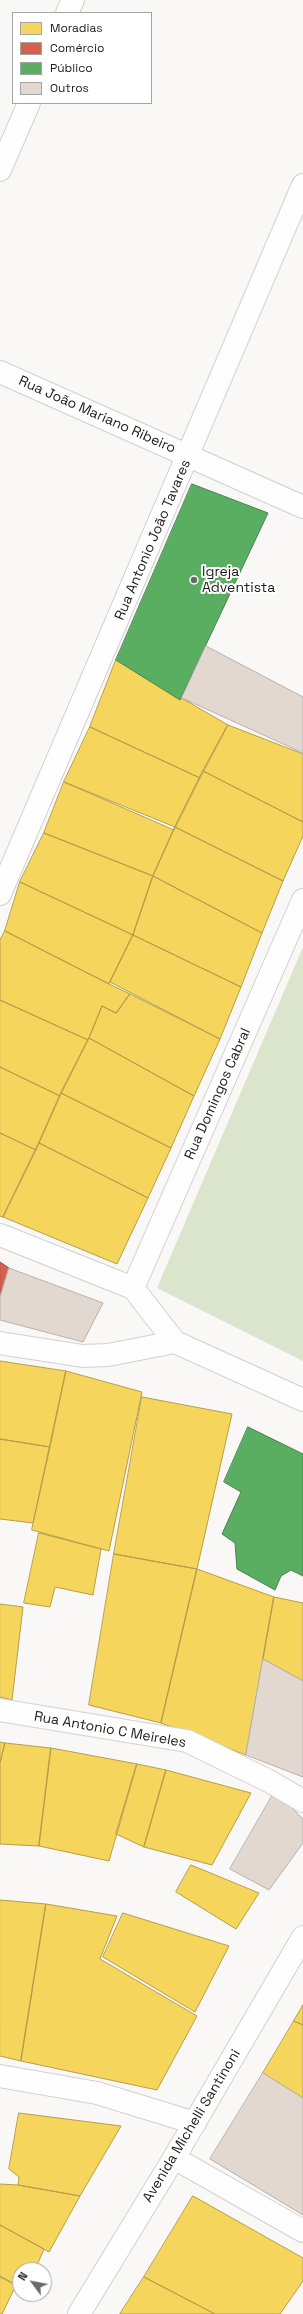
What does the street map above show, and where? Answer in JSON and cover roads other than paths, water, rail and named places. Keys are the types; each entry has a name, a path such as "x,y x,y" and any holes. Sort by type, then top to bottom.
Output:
{"street":[{"path":"67,12 73,0"},
{"path":"0,170 29,104"},
{"name":"Rua Antonio João Tavares","path":"0,894 189,457 303,185"},
{"name":"Rua João Mariano Ribeiro","path":"0,372 303,507"},
{"name":"Rua Domingos Cabral","path":"133,1288 303,900"},
{"path":"0,1235 133,1288 175,1342 303,1400"},
{"path":"0,1343 83,1356 108,1355 175,1342"},
{"name":"Rua Antonio C Meireles","path":"0,1710 187,1741 269,1781 303,1801"},
{"name":"Avenida Michelli Santinoni","path":"79,2314 195,2123 303,1937"},
{"path":"0,2076 97,2093 195,2123"},
{"path":"174,2158 303,2231"}],"place":[{"name":"Igreja Adventista","path":"194,580"}]}
